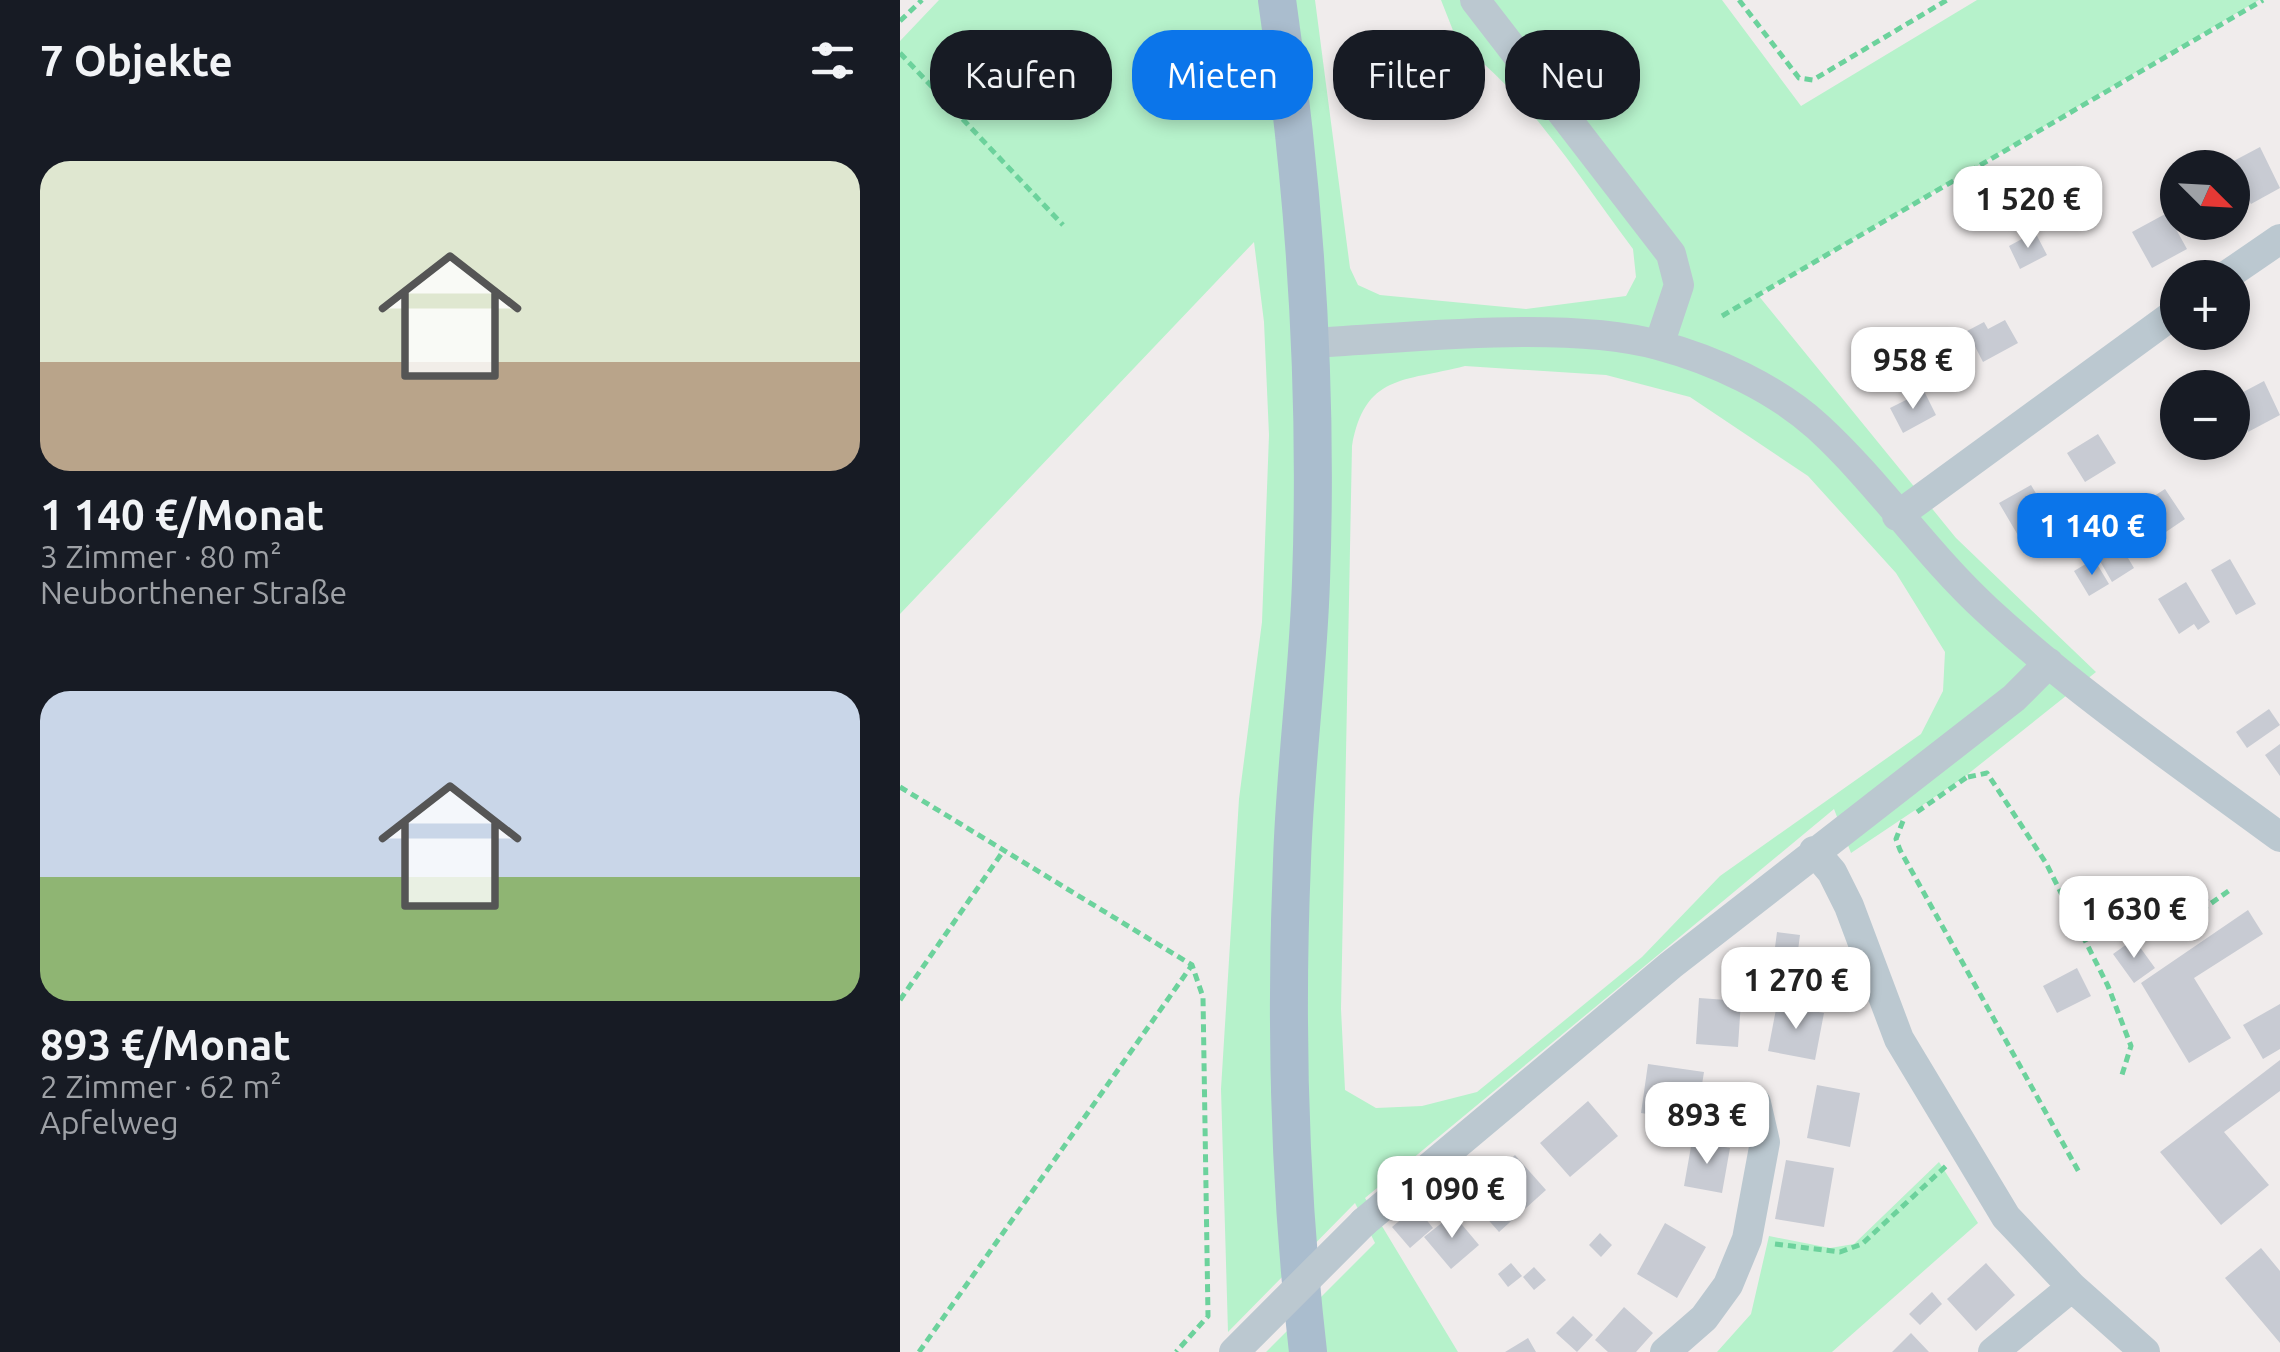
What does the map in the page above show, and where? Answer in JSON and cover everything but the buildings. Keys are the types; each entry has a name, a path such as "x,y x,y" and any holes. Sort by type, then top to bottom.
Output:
{"main road":[{"path":"1277,0 1296,133 1311,342 1312,581 1292,857 1287,1016 1291,1204 1308,1352"}],"street":[{"path":"1475,0 1671,254 1680,285 1658,345"},
{"path":"2250,260 2280,240"},
{"path":"1897,516 2160,324"},
{"path":"1311,342 1578,336 1658,345 1742,376 1784,400 1818,428 1985,609 2049,663 2280,837"},
{"path":"1234,1352 1364,1222 1814,851 2014,698 2049,663"},
{"path":"1814,851 1832,872 1848,906 1899,1039 2006,1216 2072,1288 2146,1352"},
{"path":"1664,1352 1704,1318 1728,1285 1747,1239 1765,1142 1756,1103"},
{"path":"1993,1352 2072,1288"}],"path":[{"path":"900,21 922,0"},
{"path":"1739,0 1798,78 1813,80 1948,0"},
{"path":"1722,316 2263,0"},
{"path":"900,53 1063,224"},
{"path":"1946,750 1963,778 1987,773 2046,863 2108,986 2130,1046 2121,1078"},
{"path":"1968,777 1902,822 1896,840 2080,1174"},
{"path":"900,787 1192,964 1203,997 1208,1316 1176,1352"},
{"path":"900,1000 1004,850"},
{"path":"2190,918 2230,890"},
{"path":"920,1352 1192,964"},
{"path":"1747,1239 1818,1252 1840,1252 1862,1244 1962,1149"}],"green space":[{"path":"939,0 1315,0 1350,268 1358,285 1380,295 1526,309 1626,296 1636,277 1633,249 1537,120 1640,120 1640,30 1505,30 1505,84 1485,66 1485,30 1453,30 1441,0 1722,0 1801,106 1977,0 2259,0 1758,295 1956,538 2096,672 1963,778 1851,853 1834,809 1365,1198 1458,1352 1266,1352 1375,1243 1355,1203 1228,1332 1221,1089 1239,799 1262,622 1269,435 1264,322 1254,242 900,614 900,41","holes":["1465,366 1606,375 1690,397 1808,476 1896,573 1945,652 1943,691 1921,734 1720,876 1642,957 1477,1092 1422,1106 1376,1108 1345,1090 1341,1009 1352,446 1358,423 1366,405 1390,385"]},
{"path":"1939,1162 1978,1223 1832,1352 1717,1352 1751,1314 1769,1236 1830,1248 1854,1244"}]}
